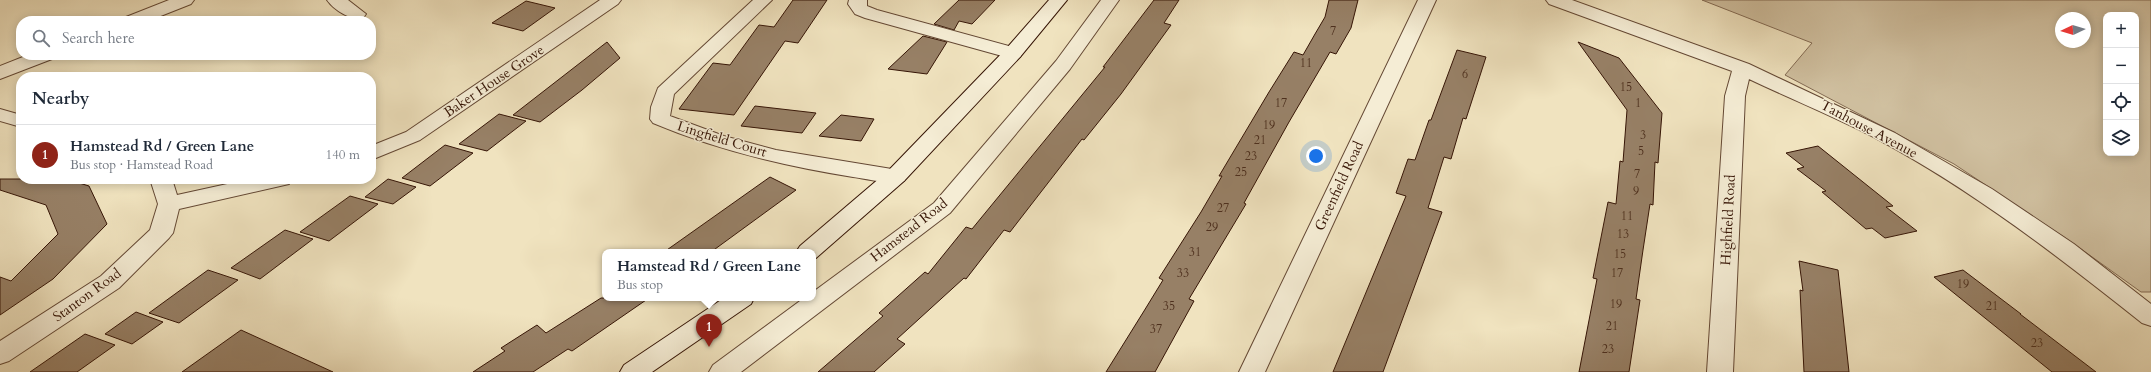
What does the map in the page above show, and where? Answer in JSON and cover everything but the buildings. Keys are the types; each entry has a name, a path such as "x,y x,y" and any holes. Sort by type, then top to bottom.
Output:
{"street":[{"path":"145,16 185,0"},
{"path":"336,0 357,14"},
{"name":"Baker House Grove","path":"376,152 413,136 612,0"},
{"name":"Lingfield Court","path":"763,0 665,92 661,107 660,119 684,130 775,156 896,176"},
{"path":"858,0 857,4 861,10 871,14 1013,53"},
{"path":"811,249 896,176 1013,53 1058,0"},
{"name":"Hamstead Road","path":"722,372 942,208 1063,65 1110,0"},
{"name":"Greenfield Road","path":"1252,372 1427,0"},
{"name":"Tanhouse Avenue","path":"1555,0 1742,68 1888,137 1984,194 2066,250 2151,317"},
{"path":"0,73 32,60"},
{"name":"Highfield Road","path":"1720,372 1735,96 1742,68"},
{"path":"0,115 16,120"},
{"path":"162,184 169,204 259,184"},
{"name":"Stanton Road","path":"0,354 110,282 162,233 169,204"},
{"path":"633,372 738,301"}],"shaded area":[{"path":"1702,0 2151,0 2151,292 2141,292 2067,239 1954,164 1785,75 1812,43"}],"place":[{"name":"Hamstead Rd / Green Lane","path":"709,347"}]}
